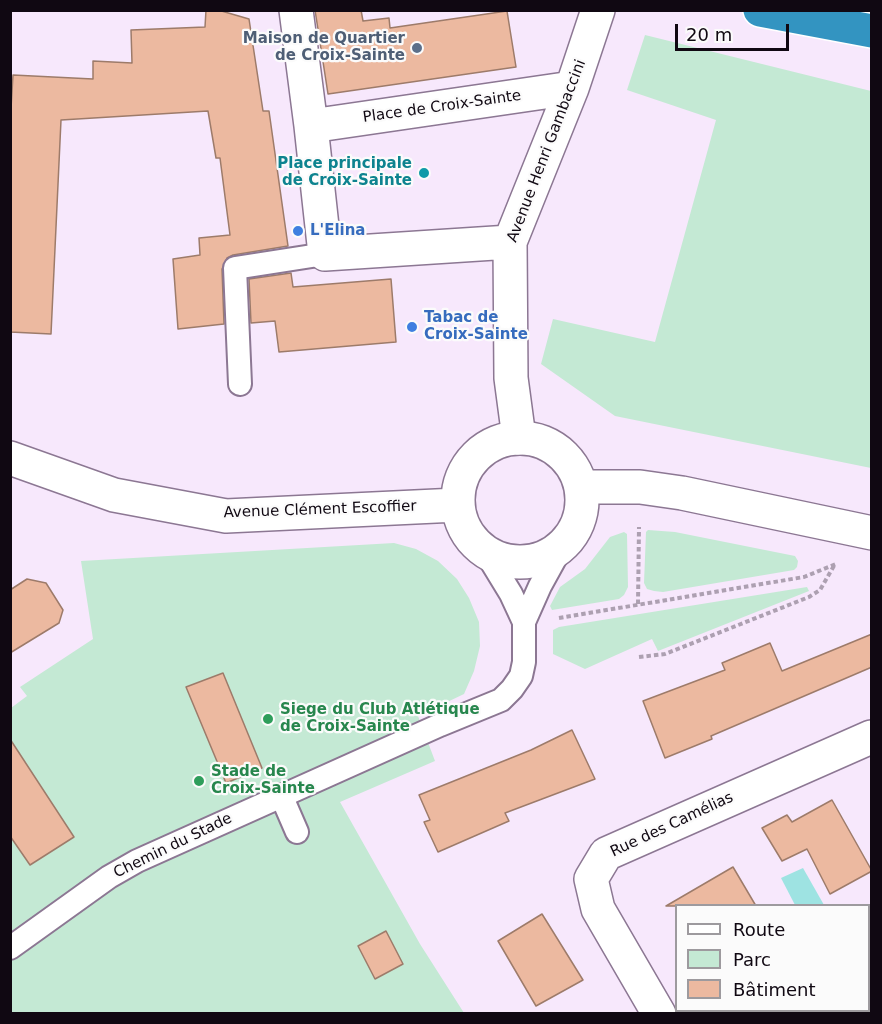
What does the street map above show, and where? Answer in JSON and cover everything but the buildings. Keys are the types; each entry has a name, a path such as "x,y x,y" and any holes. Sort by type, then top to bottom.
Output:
{"highway":[{"path":"760,10 872,31"}],"street":[{"path":"296,10 325,254 510,242"},
{"name":"Avenue Henri Gambaccini","path":"519,438 511,378 510,242 572,88 598,10"},
{"name":"Place de Croix-Sainte","path":"311,126 572,88"},
{"path":"519,438 540,441 558,452 573,467 581,487 582,508 575,529 562,546 543,558 514,563 486,553 471,540 462,524 457,505 459,485 467,466 481,451 499,441 519,438"},
{"name":"Avenue Clément Escoffier","path":"10,458 114,495 226,516 457,505"},
{"path":"581,487 640,488 682,493 872,534"},
{"name":"Rue des Camélias","path":"659,1014 598,909 591,879 606,854 871,737"}],"lane":[{"path":"240,384 235,268 325,254"},
{"name":"Chemin du Stade","path":"524,622 540,585 562,546"},
{"name":"Chemin du Stade","path":"10,948 109,877 137,861 281,795 501,700 521,676 524,662 524,622 512,594 486,553"},
{"path":"281,795 297,831"}],"path":[{"path":"638,604 639,527"},
{"path":"639,657 665,654 809,597 820,590 835,563"},
{"path":"558,618 804,577 835,563 844,565"}],"green space":[{"path":"645,35 871,91 871,468 615,416 541,364 553,319 655,342 716,120 627,90"},
{"path":"648,530 675,532 795,556 798,561 797,567 794,570 663,592 654,591 647,589 644,583 646,532"},
{"path":"624,532 627,534 628,587 624,595 619,599 552,610 550,606 560,587 585,569 610,537"},
{"name":"Stade de Croix-Sainte","path":"394,543 416,549 438,561 457,579 469,598 479,622 480,646 474,671 464,694 418,716 435,761 340,802 420,944 464,1013 11,1014 11,708 27,696 20,687 93,639 81,561"},
{"path":"807,587 809,591 658,651 652,639 585,669 553,654 553,630 559,627"}],"shaded area":[{"path":"803,868 823,904 794,904 781,878"}],"place":[{"name":"Maison de Quartier de Croix-Sainte","path":"417,48"},
{"name":"Place principale de Croix-Sainte","path":"424,173"},
{"name":"L'Elina","path":"298,231"},
{"name":"Tabac de Croix-Sainte","path":"412,327"},
{"name":"Siege du Club Atlétique de Croix-Sainte","path":"268,719"},
{"name":"Stade de Croix-Sainte","path":"199,781"}]}
